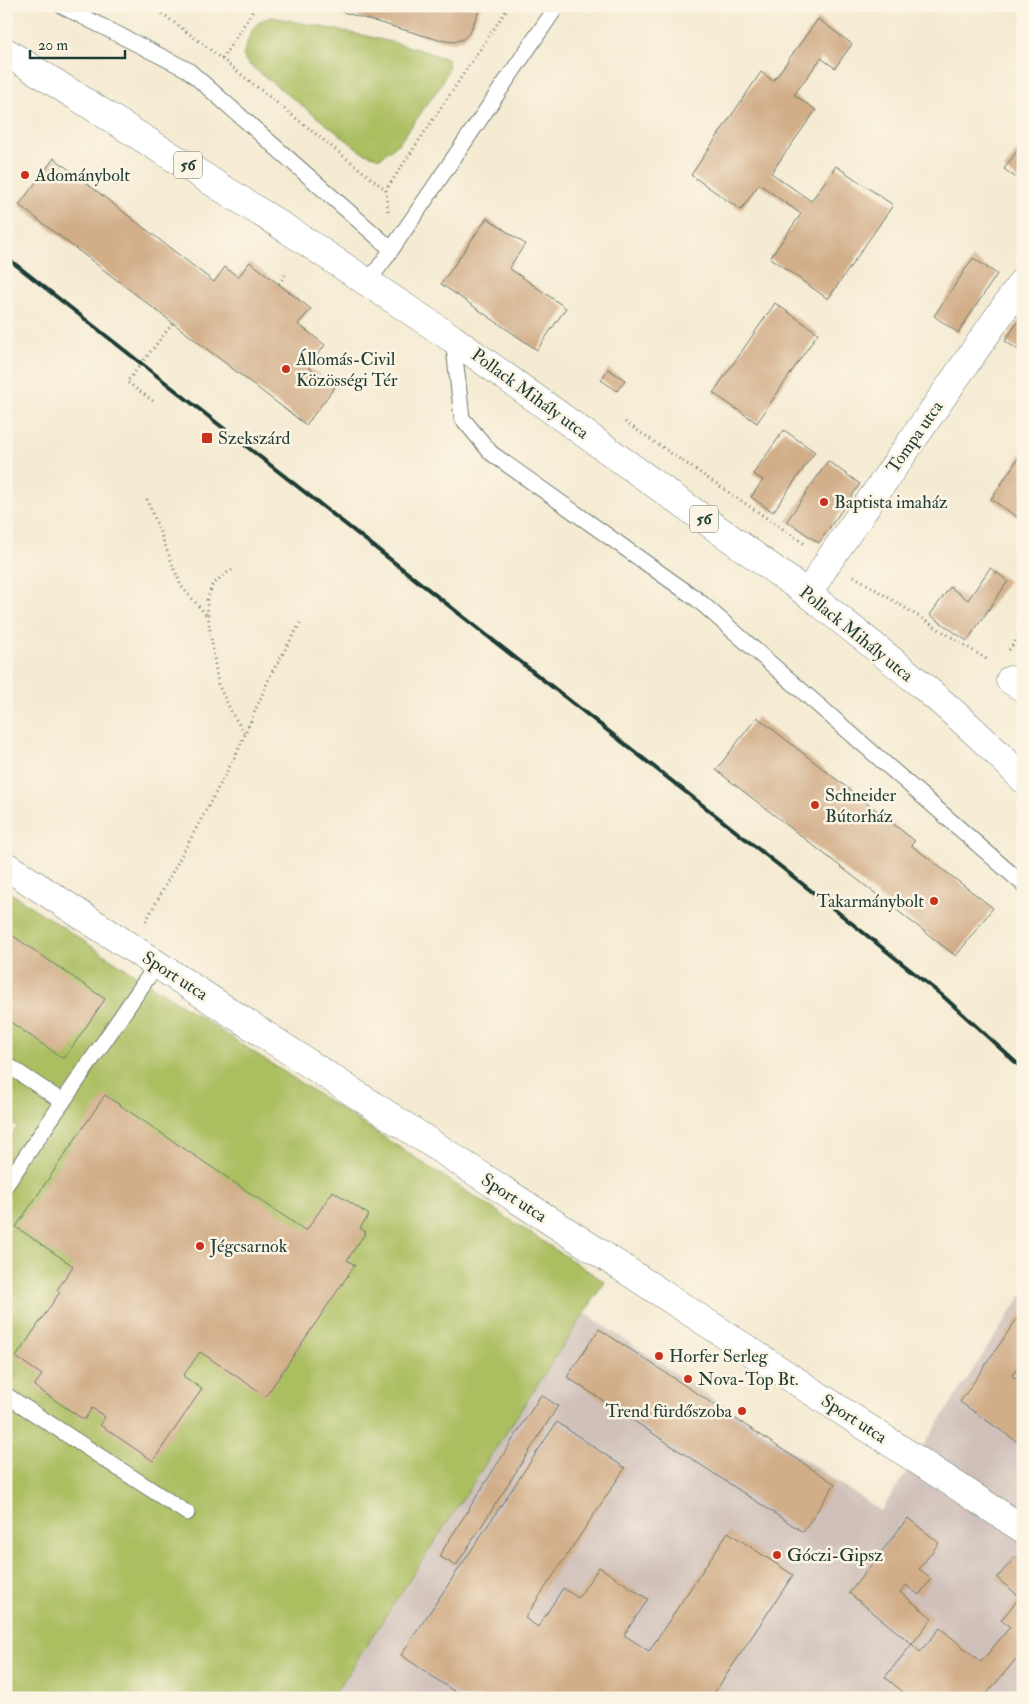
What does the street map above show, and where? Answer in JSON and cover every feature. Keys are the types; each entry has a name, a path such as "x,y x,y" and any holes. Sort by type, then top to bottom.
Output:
{"street":[{"name":"Pollack Mihály utca","path":"6,52 282,225 453,339 808,594 920,684 970,728 1023,779"},
{"name":"Tompa utca","path":"808,594 829,560 1023,281"},
{"name":"Sport utca","path":"6,866 1023,1529"}],"lane":[{"path":"62,6 188,70 391,249"},
{"path":"367,283 557,6"},
{"path":"453,339 462,418 491,453 698,600 1023,884"},
{"path":"6,1185 157,964"},
{"path":"6,1064 63,1102"},
{"path":"6,1395 188,1513"}],"path":[{"path":"149,6 159,11 222,59 386,190 509,6"},
{"path":"222,59 256,6"},
{"path":"279,284 285,275"},
{"path":"152,401 127,382 174,323"},
{"path":"625,422 829,560 989,661"},
{"path":"148,499 181,586 208,617"},
{"path":"232,570 222,576 212,586 207,600 208,617 218,684 234,717 245,733"},
{"path":"131,948 231,763 272,674 301,622"}],"shaded area":[{"path":"1023,1293 1023,1698 333,1698 585,1313 881,1511"}],"green space":[{"path":"272,17 404,45 447,59 449,68 439,88 400,142 380,158 362,152 247,63 243,55 249,36 259,22"},
{"path":"6,890 605,1282 332,1698 6,1698 6,1143 17,1127 6,1120"}],"building":[{"path":"322,6 481,6 470,32 463,39 454,42 439,40"},
{"path":"818,19 852,44 835,68 821,58 794,95 816,110 771,173 811,201 836,166 893,205 828,299 770,258 801,214 759,184 741,210 691,175 761,72 773,81"},
{"path":"1023,143 1023,183 1004,169"},
{"path":"54,158 214,282 225,267 238,277 250,262 311,309 298,324 325,345 308,367 335,387 306,425 19,205"},
{"path":"487,218 525,244 509,268 566,308 537,350 441,284"},
{"path":"973,258 997,274 958,333 934,316"},
{"path":"775,303 818,333 757,423 713,393"},
{"path":"1023,314 1023,353 1005,341"},
{"path":"608,369 625,380 617,391 601,380"},
{"path":"784,430 815,452 773,512 751,497 763,480 753,474"},
{"path":"1023,451 1023,521 991,499"},
{"name":"Baptista imaház","path":"828,461 860,484 819,543 787,521"},
{"path":"990,568 1008,581 967,641 930,615 950,587 968,600"},
{"name":"Schneider Bútorház","path":"757,717 915,841 911,845 993,908 956,956 716,770"},
{"path":"6,931 105,999 64,1059 6,1019"},
{"name":"Jégcsarnok","path":"105,1095 306,1231 333,1191 369,1215 360,1228 366,1232 347,1260 355,1265 266,1396 200,1352 183,1376 202,1389 153,1461 100,1425 105,1417 92,1408 84,1420 34,1386 42,1375 16,1357 60,1292 57,1290 73,1266 16,1227"},
{"path":"1023,1310 1023,1360 1012,1376 1023,1384 1023,1446 960,1402"},
{"path":"599,1329 835,1484 803,1532 567,1377"},
{"path":"541,1395 558,1406 456,1566 439,1556"},
{"path":"557,1422 625,1468 525,1618 538,1627 563,1588 578,1598 599,1567 648,1599 624,1635 649,1651 728,1532 793,1575 711,1698 464,1698 401,1655"},
{"path":"908,1518 939,1543 919,1569 931,1579 919,1595 906,1585 900,1592 932,1618 912,1644 849,1593"},
{"path":"1015,1557 1023,1563 1023,1651 983,1698 910,1698 885,1677 912,1644 920,1652 940,1628 981,1662 1010,1627 1001,1620 1020,1597 997,1578"}],"railway":[{"path":"6,257 790,874 944,997 1023,1069"}],"place":[{"name":"Adománybolt","path":"25,175"},
{"name":"Állomás-Civil Közösségi Tér","path":"286,369"},
{"name":"Szekszárd","path":"207,438"},
{"name":"Baptista imaház","path":"824,502"},
{"name":"Schneider Bútorház","path":"815,805"},
{"name":"Takarmánybolt","path":"934,901"},
{"name":"Jégcsarnok","path":"200,1246"},
{"name":"Horfer Serleg","path":"659,1356"},
{"name":"Nova-Top Bt.","path":"688,1379"},
{"name":"Trend fürdőszoba","path":"742,1411"},
{"name":"Góczi-Gipsz","path":"777,1555"}]}
